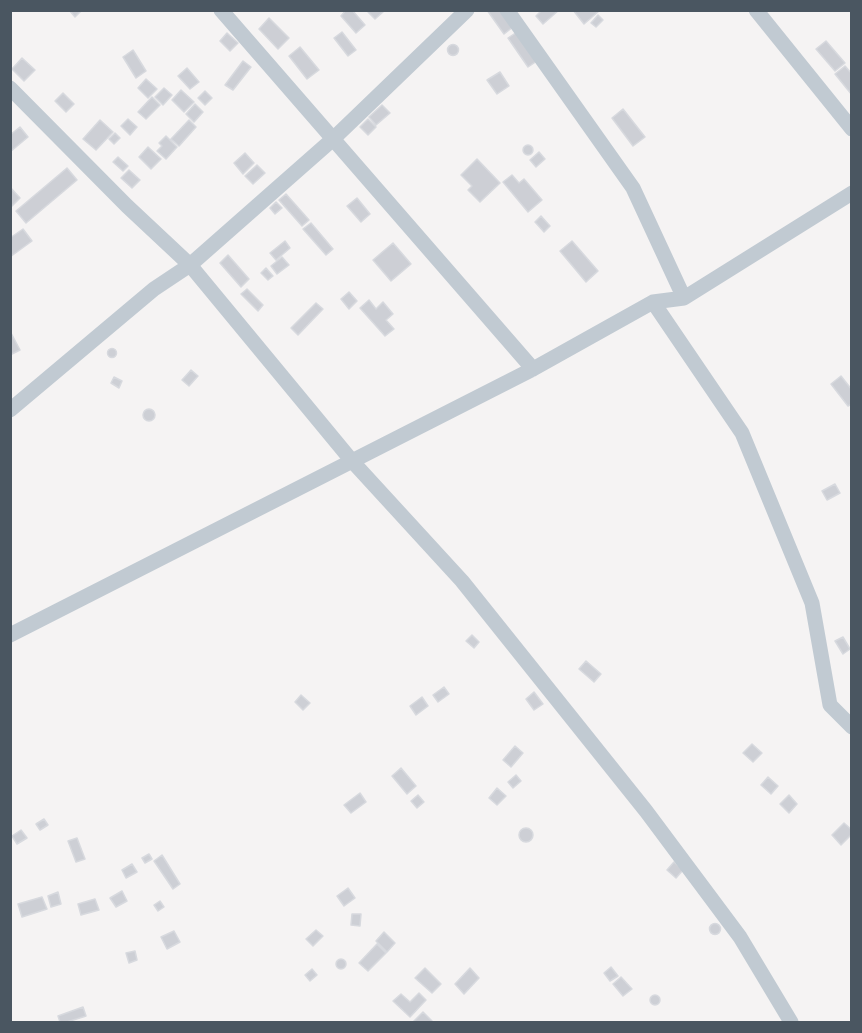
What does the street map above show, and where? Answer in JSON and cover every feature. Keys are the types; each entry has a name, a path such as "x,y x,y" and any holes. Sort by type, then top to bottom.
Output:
{"street":[{"path":"221,10 532,369"},
{"path":"10,411 154,289 190,265 333,139 467,10"},
{"path":"507,10 633,188 684,298"},
{"path":"756,10 852,129"},
{"path":"10,88 127,206 190,265 352,461 462,581 646,811 740,938 791,1023"},
{"path":"10,635 532,369 653,302 684,298 852,193"},
{"path":"653,302 742,433 812,603 830,705 852,727"}],"building":[{"path":"69,10 82,10 75,17"},
{"path":"346,10 352,10 365,25 356,33 341,16"},
{"path":"382,10 383,12 375,19 368,12"},
{"path":"487,10 502,10 513,27 504,34"},
{"path":"542,10 559,10 543,24 536,16"},
{"path":"573,10 598,10 599,11 584,24"},
{"path":"598,15 603,20 596,27 591,23"},
{"path":"269,18 289,38 278,49 259,29"},
{"path":"342,32 356,50 348,56 334,38"},
{"path":"517,32 537,61 528,67 508,38"},
{"path":"227,33 238,43 230,51 220,41"},
{"path":"826,41 845,63 835,71 816,49"},
{"path":"453,45 457,46 457,54 453,55 449,54 448,50 449,46"},
{"path":"300,47 319,70 307,79 289,56"},
{"path":"133,50 146,71 136,78 123,57"},
{"path":"22,58 35,70 24,81 12,69"},
{"path":"243,61 251,67 233,90 225,85"},
{"path":"845,66 852,74 852,95 835,74"},
{"path":"187,68 199,82 190,89 178,76"},
{"path":"500,72 509,86 497,94 487,80"},
{"path":"146,79 157,89 148,98 138,88"},
{"path":"164,88 172,95 163,105 155,97"},
{"path":"181,90 194,102 184,112 172,100"},
{"path":"205,91 212,98 205,105 198,98"},
{"path":"63,93 74,104 66,112 55,101"},
{"path":"152,97 160,105 146,119 138,112"},
{"path":"195,104 203,112 194,122 186,114"},
{"path":"382,105 390,113 376,125 369,117"},
{"path":"623,109 645,137 633,146 612,118"},
{"path":"128,119 137,127 130,135 121,126"},
{"path":"368,119 376,127 368,135 360,127"},
{"path":"100,120 113,132 96,150 83,139"},
{"path":"189,120 196,127 179,146 171,139"},
{"path":"20,127 28,137 10,152 10,135"},
{"path":"115,133 120,138 114,144 109,139"},
{"path":"166,136 177,147 166,159 157,151 162,146 159,143"},
{"path":"528,145 533,150 528,155 523,150"},
{"path":"148,147 161,159 151,169 139,157"},
{"path":"539,152 545,159 536,167 530,160"},
{"path":"245,153 254,163 243,174 234,163"},
{"path":"118,157 128,166 123,171 113,162"},
{"path":"477,159 500,183 480,202 468,190 472,186 461,175"},
{"path":"257,165 265,173 253,184 245,176"},
{"path":"67,168 77,180 26,223 16,211"},
{"path":"129,170 140,180 132,188 121,178"},
{"path":"512,175 519,183 524,179 542,200 528,212 503,182"},
{"path":"10,187 20,198 12,206 10,205"},
{"path":"286,194 309,220 302,226 279,200"},
{"path":"357,198 370,214 361,222 347,206"},
{"path":"276,202 282,208 275,214 270,208"},
{"path":"541,216 550,226 544,232 535,222"},
{"path":"311,223 333,249 326,255 303,229"},
{"path":"23,229 32,241 10,257 10,238"},
{"path":"285,241 290,248 276,260 270,253"},
{"path":"572,241 598,271 586,282 560,251"},
{"path":"393,243 411,264 391,281 373,260"},
{"path":"228,255 249,279 241,287 220,263"},
{"path":"282,257 289,265 277,274 271,266"},
{"path":"266,268 273,276 268,280 261,273"},
{"path":"247,289 263,305 258,311 241,294"},
{"path":"349,292 357,301 349,309 341,299"},
{"path":"369,300 376,309 383,302 393,314 386,320 394,329 385,336 360,308"},
{"path":"316,303 323,309 298,335 291,328"},
{"path":"10,331 20,350 10,355"},
{"path":"112,348 117,353 112,358 107,353"},
{"path":"191,370 198,376 189,386 182,380"},
{"path":"841,376 852,390 852,404 848,406 831,384"},
{"path":"114,377 122,381 119,388 111,383"},
{"path":"151,409 155,415 151,421 147,421 143,413"},
{"path":"835,484 840,493 827,500 822,491"},
{"path":"472,635 479,642 474,648 466,641"},
{"path":"843,637 850,649 843,654 835,641"},
{"path":"586,661 601,674 594,682 579,669"},
{"path":"444,687 449,694 438,702 433,695"},
{"path":"534,692 543,704 534,710 526,699"},
{"path":"301,695 310,703 303,710 295,702"},
{"path":"422,697 428,706 416,715 410,706"},
{"path":"752,744 762,753 753,762 743,753"},
{"path":"515,746 523,753 511,767 503,760"},
{"path":"401,768 416,786 407,794 392,776"},
{"path":"516,775 521,781 513,788 508,782"},
{"path":"768,777 778,786 771,794 761,785"},
{"path":"497,788 506,796 497,805 489,798"},
{"path":"360,793 366,802 351,813 344,805"},
{"path":"418,795 424,802 417,808 411,801"},
{"path":"789,795 797,804 789,813 780,804"},
{"path":"44,819 48,825 40,830 36,824"},
{"path":"844,823 852,830 852,834 841,845 832,835"},
{"path":"526,828 531,830 533,835 531,840 526,842 521,840 519,835 521,830"},
{"path":"21,830 27,838 17,844 12,836"},
{"path":"77,838 85,859 76,862 68,841"},
{"path":"149,854 152,859 145,863 142,858"},
{"path":"162,855 180,884 173,889 154,861"},
{"path":"674,862 683,870 676,878 667,870"},
{"path":"132,864 137,872 126,878 122,870"},
{"path":"348,888 355,898 344,906 337,896"},
{"path":"122,891 127,901 116,907 110,898"},
{"path":"58,892 61,904 51,907 48,896"},
{"path":"42,897 47,909 22,917 18,904"},
{"path":"95,899 99,910 81,915 78,904"},
{"path":"160,901 164,907 158,911 154,905"},
{"path":"352,914 361,914 360,926 351,925"},
{"path":"715,924 719,925 719,933 715,934 711,933 710,929 711,925"},
{"path":"316,930 323,936 313,946 306,939"},
{"path":"174,931 180,942 167,949 161,937"},
{"path":"384,932 395,943 387,952 376,941"},
{"path":"377,944 386,953 368,971 359,963"},
{"path":"135,951 137,960 129,963 126,953"},
{"path":"341,959 346,964 341,969 336,964"},
{"path":"611,967 618,976 610,981 604,973"},
{"path":"425,968 441,984 432,993 415,978"},
{"path":"470,968 479,978 464,994 455,984"},
{"path":"312,969 317,975 310,981 305,975"},
{"path":"621,977 632,989 623,996 613,984"},
{"path":"419,993 426,1000 410,1017 393,1001 401,994 410,1002"},
{"path":"655,995 660,1000 655,1005 650,1000"},
{"path":"83,1007 86,1016 60,1022 58,1016"},
{"path":"423,1012 432,1021 413,1022"}]}
